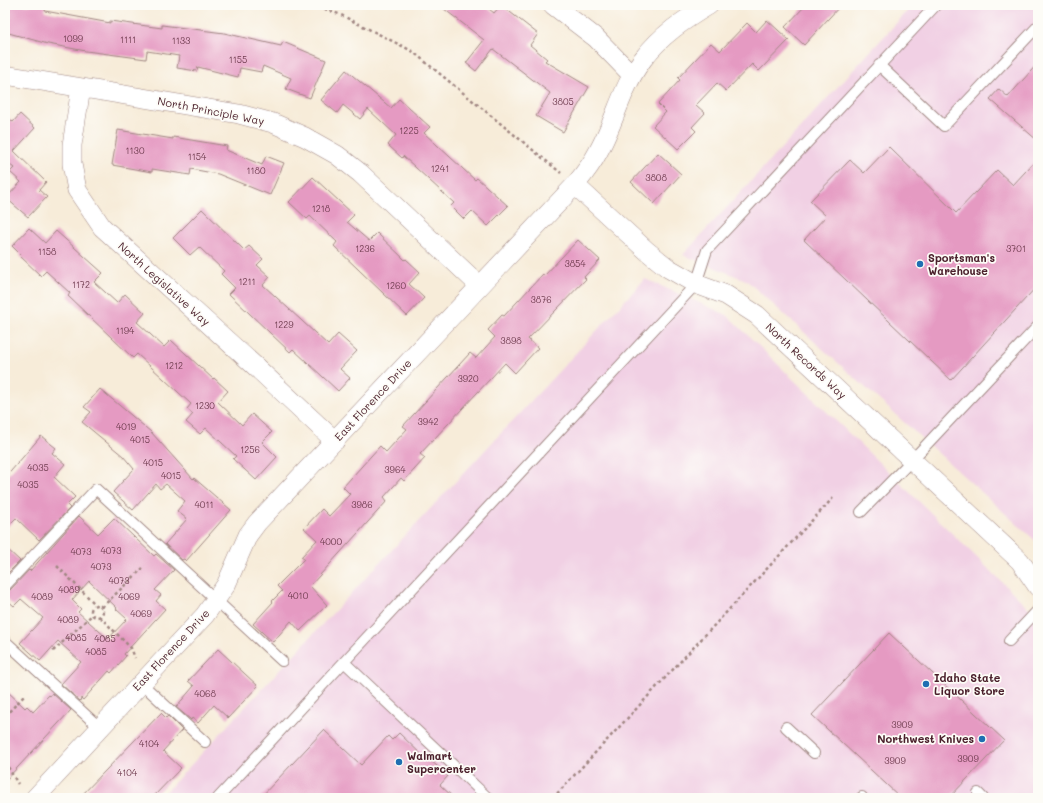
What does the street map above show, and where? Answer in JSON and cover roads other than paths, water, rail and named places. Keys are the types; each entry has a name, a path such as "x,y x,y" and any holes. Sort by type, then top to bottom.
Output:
{"street":[{"path":"553,5 596,38 632,75"},
{"name":"East Florence Drive","path":"35,798 205,615 217,600 233,573 248,535 257,523 480,286 569,180 589,168 599,152 632,75 643,58 664,36 680,23 709,5"},
{"name":"North Principle Way","path":"5,75 239,114 273,123 305,137 337,155 360,173 480,286"},
{"name":"North Legislative Way","path":"81,88 72,145 72,164 77,190 102,227 335,441"},
{"name":"North Records Way","path":"569,180 647,251 668,268 696,284 726,295 756,315 1020,561 1038,587"},
{"name":"North Records Way","path":"1020,561 1038,570"}],"lane":[{"path":"218,798 696,284 707,250 936,5"},
{"path":"879,65 944,126 1038,26"},
{"path":"861,512 1038,326"},
{"path":"5,586 96,490 282,661"},
{"path":"1009,641 1038,610"},
{"path":"5,641 100,728"},
{"path":"344,662 488,798"},
{"path":"141,683 205,742"},
{"path":"786,727 814,753"}],"place":[{"name":"Sportsman's Warehouse","path":"920,264"},
{"name":"Idaho State Liquor Store","path":"926,684"},
{"name":"Northwest Knives","path":"982,739"},
{"name":"Walmart Supercenter","path":"399,762"}]}
